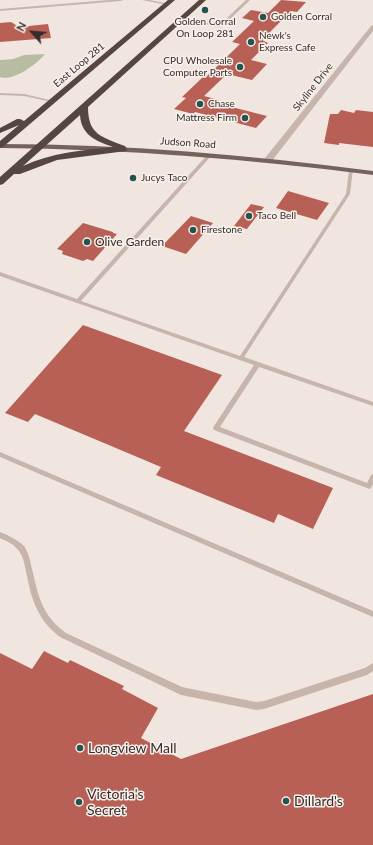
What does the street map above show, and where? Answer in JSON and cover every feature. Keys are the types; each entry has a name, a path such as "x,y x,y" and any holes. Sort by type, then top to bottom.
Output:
{"highway":[{"path":"0,182 203,0"},
{"path":"167,33 181,7 169,2"},
{"name":"East Loop 281","path":"0,145 169,2"},
{"path":"0,131 48,104"},
{"path":"84,107 84,122 87,130 99,138 123,149"},
{"path":"0,182 27,167 52,158 76,153 123,149"}],"main road":[{"name":"Judson Road","path":"0,145 123,149 210,155 268,160 373,173"}],"street":[{"name":"Skyline Drive","path":"268,160 373,27"}],"lane":[{"path":"0,10 121,0"},
{"path":"144,0 169,2"},
{"path":"184,18 218,26 227,20 248,0"},
{"path":"0,94 24,95 48,104"},
{"path":"78,301 210,155"},
{"path":"241,358 348,194 351,170"},
{"path":"0,274 373,404"},
{"path":"258,364 216,428 369,486 373,477"},
{"path":"0,454 373,614"},
{"path":"0,536 13,542 23,550 36,599 44,617 52,627 63,634 181,692 248,704 264,705 367,671 373,667"}],"green space":[{"path":"45,54 31,67 18,75 5,78 0,77 0,60 13,59 24,55"}],"building":[{"path":"281,0 306,2 297,12 291,11 262,40 268,43 251,60 267,64 252,80 227,74 204,96 219,100 216,103 267,116 256,128 195,112 193,114 174,109 186,98 182,97 203,77 205,78 240,44 232,42 254,21 242,18 251,10 268,13"},
{"path":"11,22 19,27 48,24 51,38 0,42 0,23"},
{"path":"341,110 354,113 356,110 373,112 373,147 339,143 339,145 324,143 330,114 338,114"},
{"path":"288,191 329,203 317,220 276,208"},
{"name":"Taco Bell","path":"251,204 264,207 247,229 234,226"},
{"name":"Firestone","path":"191,216 213,223 186,254 162,246"},
{"name":"Olive Garden","path":"83,223 117,234 93,261 87,259 83,261 62,254 63,251 57,249"},
{"path":"83,325 222,375 184,431 333,488 313,529 278,514 274,523 156,475 161,467 35,414 28,422 5,413"},
{"path":"44,651 68,663 70,660 124,686 122,689 158,708 141,738 181,759 373,694 373,845 0,845 0,653 32,669"}],"place":[{"name":"Golden Corral On Loop 281","path":"205,10"},
{"name":"Golden Corral","path":"263,17"},
{"name":"Newk's Express Cafe","path":"251,42"},
{"name":"CPU Wholesale Computer Parts","path":"240,67"},
{"name":"Chase","path":"200,104"},
{"name":"Mattress Firm","path":"245,118"},
{"name":"Jucys Taco","path":"133,178"},
{"name":"Taco Bell","path":"249,216"},
{"name":"Firestone","path":"193,230"},
{"name":"Olive Garden","path":"87,242"},
{"name":"Longview Mall","path":"80,748"},
{"name":"Dillard's","path":"286,801"},
{"name":"Victoria's Secret","path":"79,802"}]}
